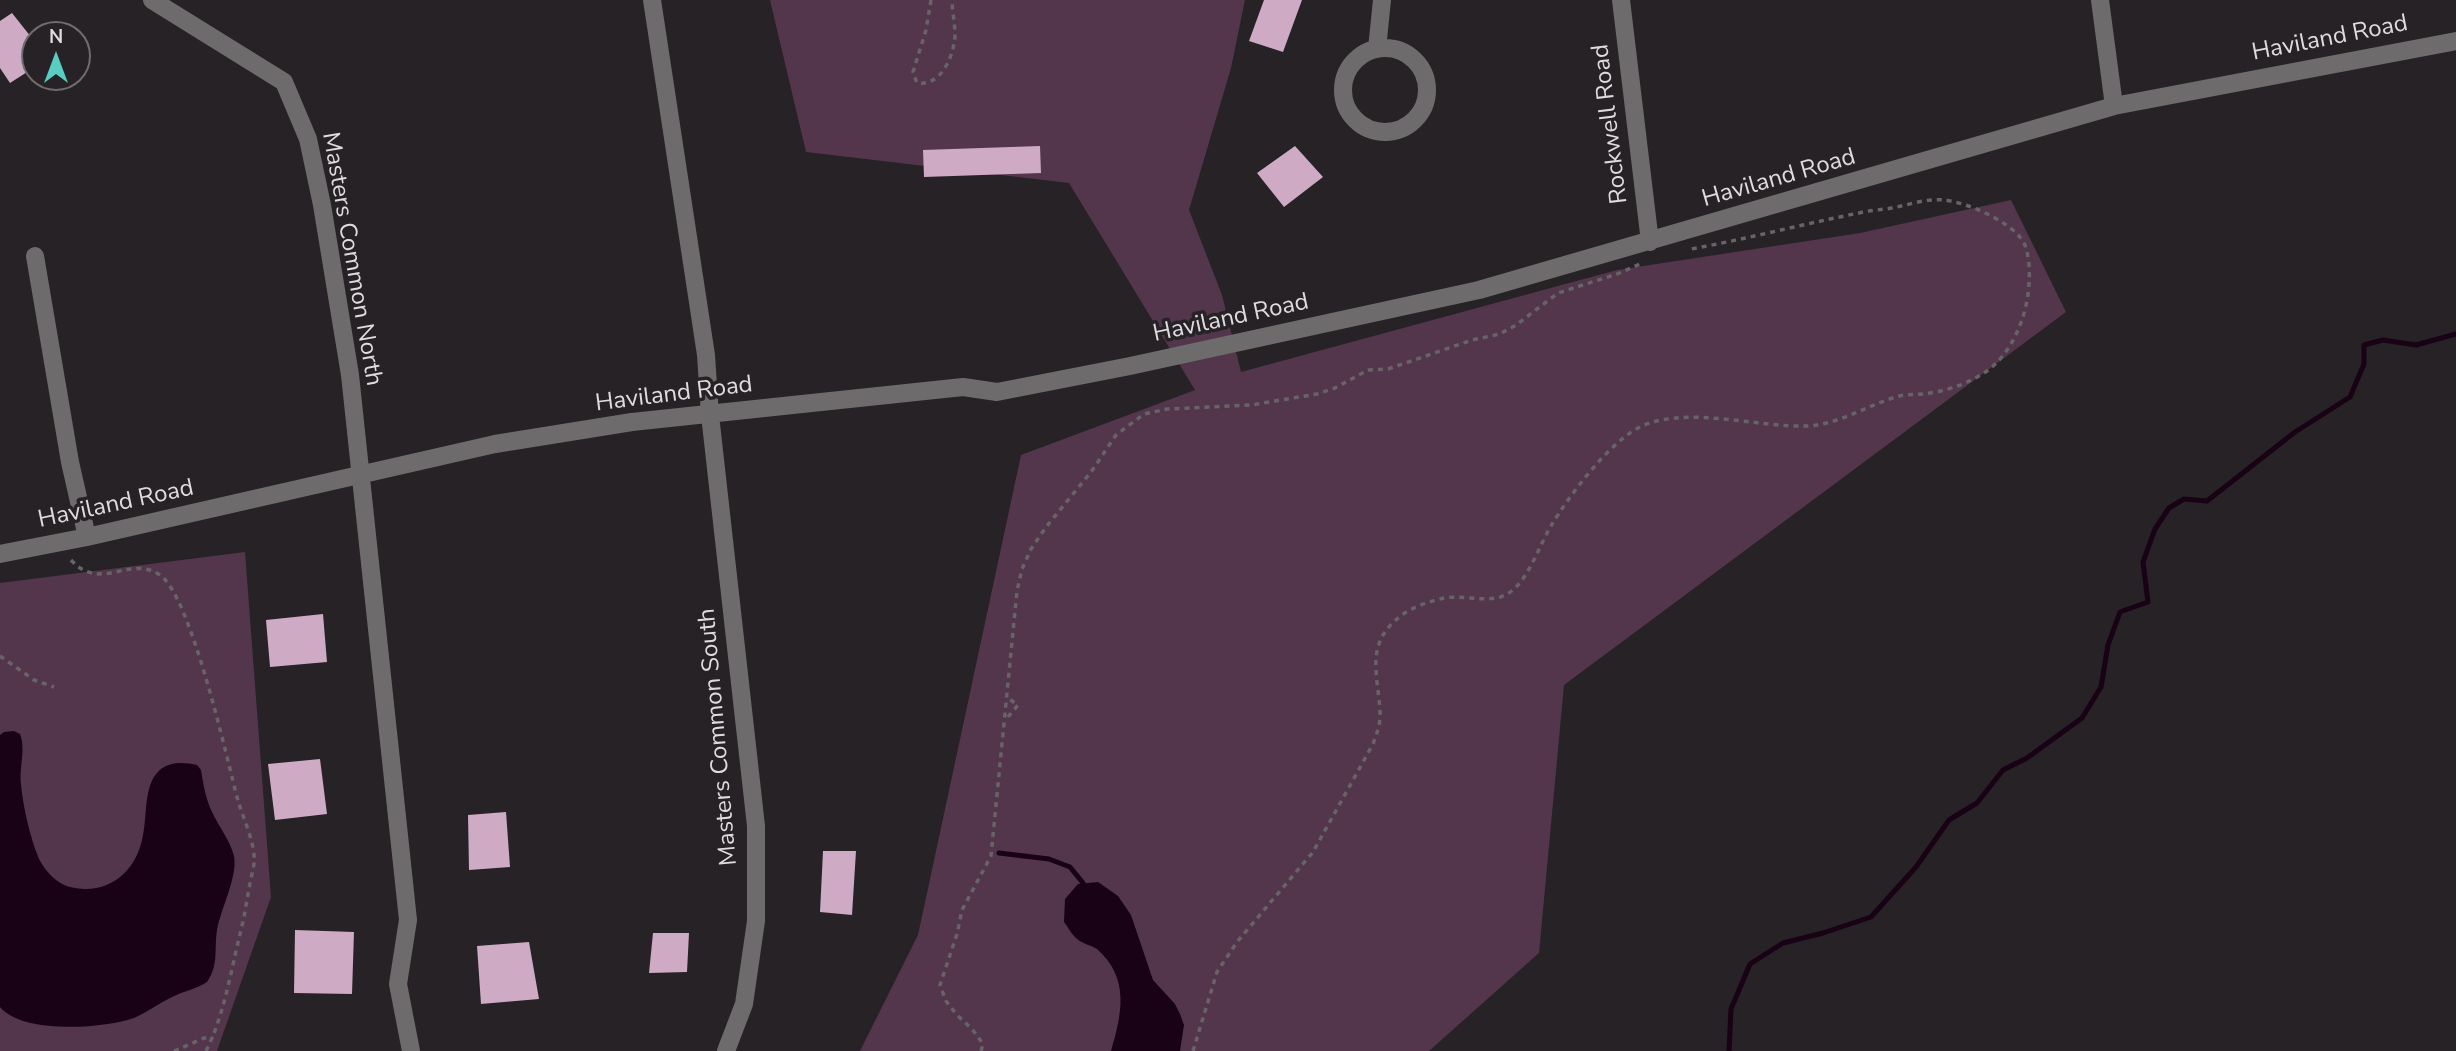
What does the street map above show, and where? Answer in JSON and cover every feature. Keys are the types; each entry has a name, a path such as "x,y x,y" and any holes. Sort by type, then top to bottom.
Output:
{"street":[{"name":"Masters Common North","path":"152,0 284,82 307,139 322,205 350,375 359,476"},
{"path":"652,0 706,355 710,415"},
{"path":"1377,49 1382,0"},
{"name":"Rockwell Road","path":"1621,0 1650,242"},
{"path":"2100,0 2114,106"},
{"name":"Haviland Road","path":"0,554 87,537 495,444 632,422 963,387 998,392 1130,366 1479,290 2114,106 2456,41"},
{"path":"1377,49 1404,53 1415,61 1423,72 1427,86 1421,113 1399,130 1372,130 1350,114 1345,101 1343,88 1353,63 1364,54 1377,49"},
{"path":"35,256 70,462 87,537"},
{"name":"Masters Common South","path":"710,415 756,827 756,921 744,1004 726,1051"},
{"path":"359,476 408,920 398,984 411,1051"}],"path":[{"path":"931,0 926,30 913,72 917,83 927,84 937,79 947,64 955,43 952,0"},
{"path":"1193,1051 1217,972 1237,942 1313,852 1373,744 1379,727 1380,713 1375,654 1379,641 1401,615 1423,604 1447,597 1489,599 1505,596 1524,576 1550,527 1577,488 1606,454 1638,428 1656,421 1678,418 1810,426 1846,417 1899,395 1941,392 1966,383 1994,365 2015,335 2024,316 2028,297 2028,259 2023,242 2014,230 1984,213 1943,200 1921,201 1859,213 1690,249"},
{"path":"981,1051 983,1044 946,1001 940,985 962,910 992,856 1021,569 1046,527 1085,480 1116,435 1143,414 1167,409 1251,405 1317,394 1335,388 1368,370 1388,369 1472,340 1500,334 1558,293 1617,274 1646,261"},
{"path":"71,560 79,569 93,575 129,569 145,570 160,575 170,586 181,607 221,730 255,860 247,908 220,1019 206,1051"},
{"path":"0,656 34,680 54,687"},
{"path":"1006,719 1018,705 1008,699"},
{"path":"174,1051 204,1038 212,1038"}],"shaded area":[{"path":"770,0 1245,0 1231,68 1189,210 1222,295 1241,372 1617,270 1860,233 2011,200 2066,312 1564,685 1539,953 1429,1051 860,1051 918,935 1021,455 1195,390 1069,183 806,152"},
{"path":"245,552 271,897 217,1051 0,1051 0,583"},
{"path":"14,731 20,734 22,740 22,793 36,850 48,872 56,880 70,887 97,888 118,878 127,870 140,848 150,786 161,769 170,764 181,763 197,765 201,770 208,802 230,844 235,864 217,930 213,969 207,982 134,1018 103,1025 64,1027 26,1022 11,1016 0,1007 0,735"},
{"path":"1098,882 1118,896 1131,915 1153,980 1175,1004 1180,1014 1184,1025 1180,1051 1111,1051 1120,1010 1119,984 1115,972 1097,949 1077,939 1064,922 1065,899 1078,884"}],"building":[{"path":"1264,0 1302,0 1283,52 1249,41"},
{"path":"12,13 21,24 21,76 10,83 0,68 0,21"},
{"path":"1040,146 1041,173 924,177 923,150"},
{"path":"1295,146 1323,177 1284,207 1257,173"},
{"path":"323,614 327,662 270,667 266,620"},
{"path":"320,759 327,814 275,820 268,764"},
{"path":"506,812 510,867 469,870 468,815"},
{"path":"823,851 856,851 852,915 820,912"},
{"path":"295,930 354,932 352,994 294,993"},
{"path":"653,933 689,933 687,972 649,973"},
{"path":"529,942 539,999 481,1004 477,946"}],"waterway":[{"path":"1729,1051 1731,1009 1750,964 1783,943 1871,917 1916,867 1949,820 1977,803 2003,770 2027,758 2082,718 2101,687 2108,645 2120,612 2148,602 2143,562 2155,529 2169,508 2184,499 2207,501 2295,432 2350,397 2364,364 2364,345 2383,340 2416,345 2456,334"},
{"path":"999,853 1049,859 1070,867 1083,883"}]}
